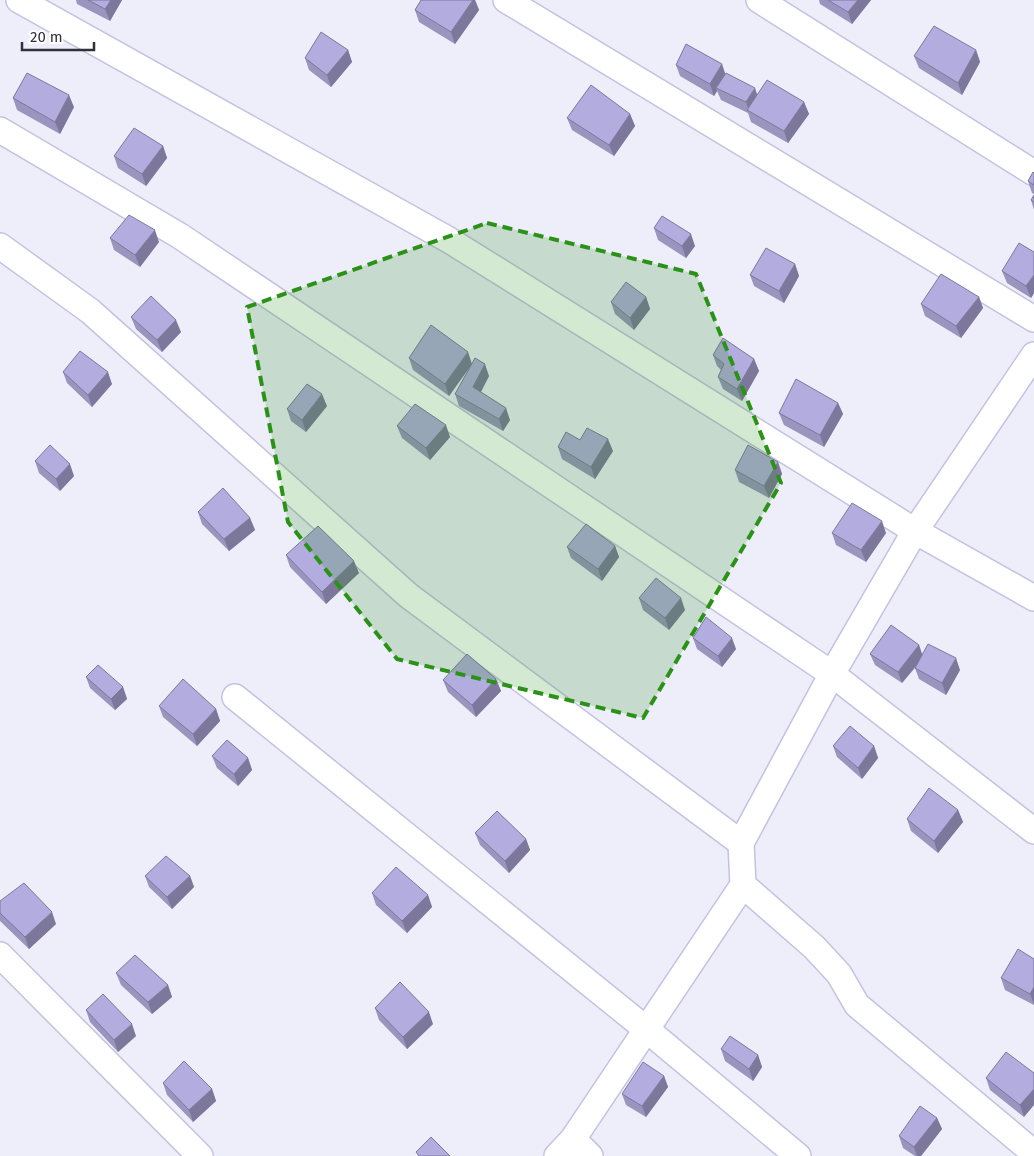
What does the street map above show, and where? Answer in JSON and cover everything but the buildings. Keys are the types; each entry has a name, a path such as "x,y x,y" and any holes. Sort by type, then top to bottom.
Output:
{"street":[{"path":"19,0 449,240 915,531 1034,598"},
{"path":"506,0 1034,319"},
{"path":"759,0 1034,173"},
{"path":"0,130 180,236 832,674 1034,831"},
{"path":"0,246 90,311 409,596 741,842"},
{"path":"590,1156 565,1147 742,885 741,842 832,674 915,531 1034,356"},
{"path":"235,697 646,1029 798,1156"},
{"path":"742,885 814,947 839,974 857,1005 1034,1153"},
{"path":"0,955 200,1156"}],"highlighted area":[{"path":"487,223 696,274 781,483 643,718 397,659 288,522 247,307"}]}
